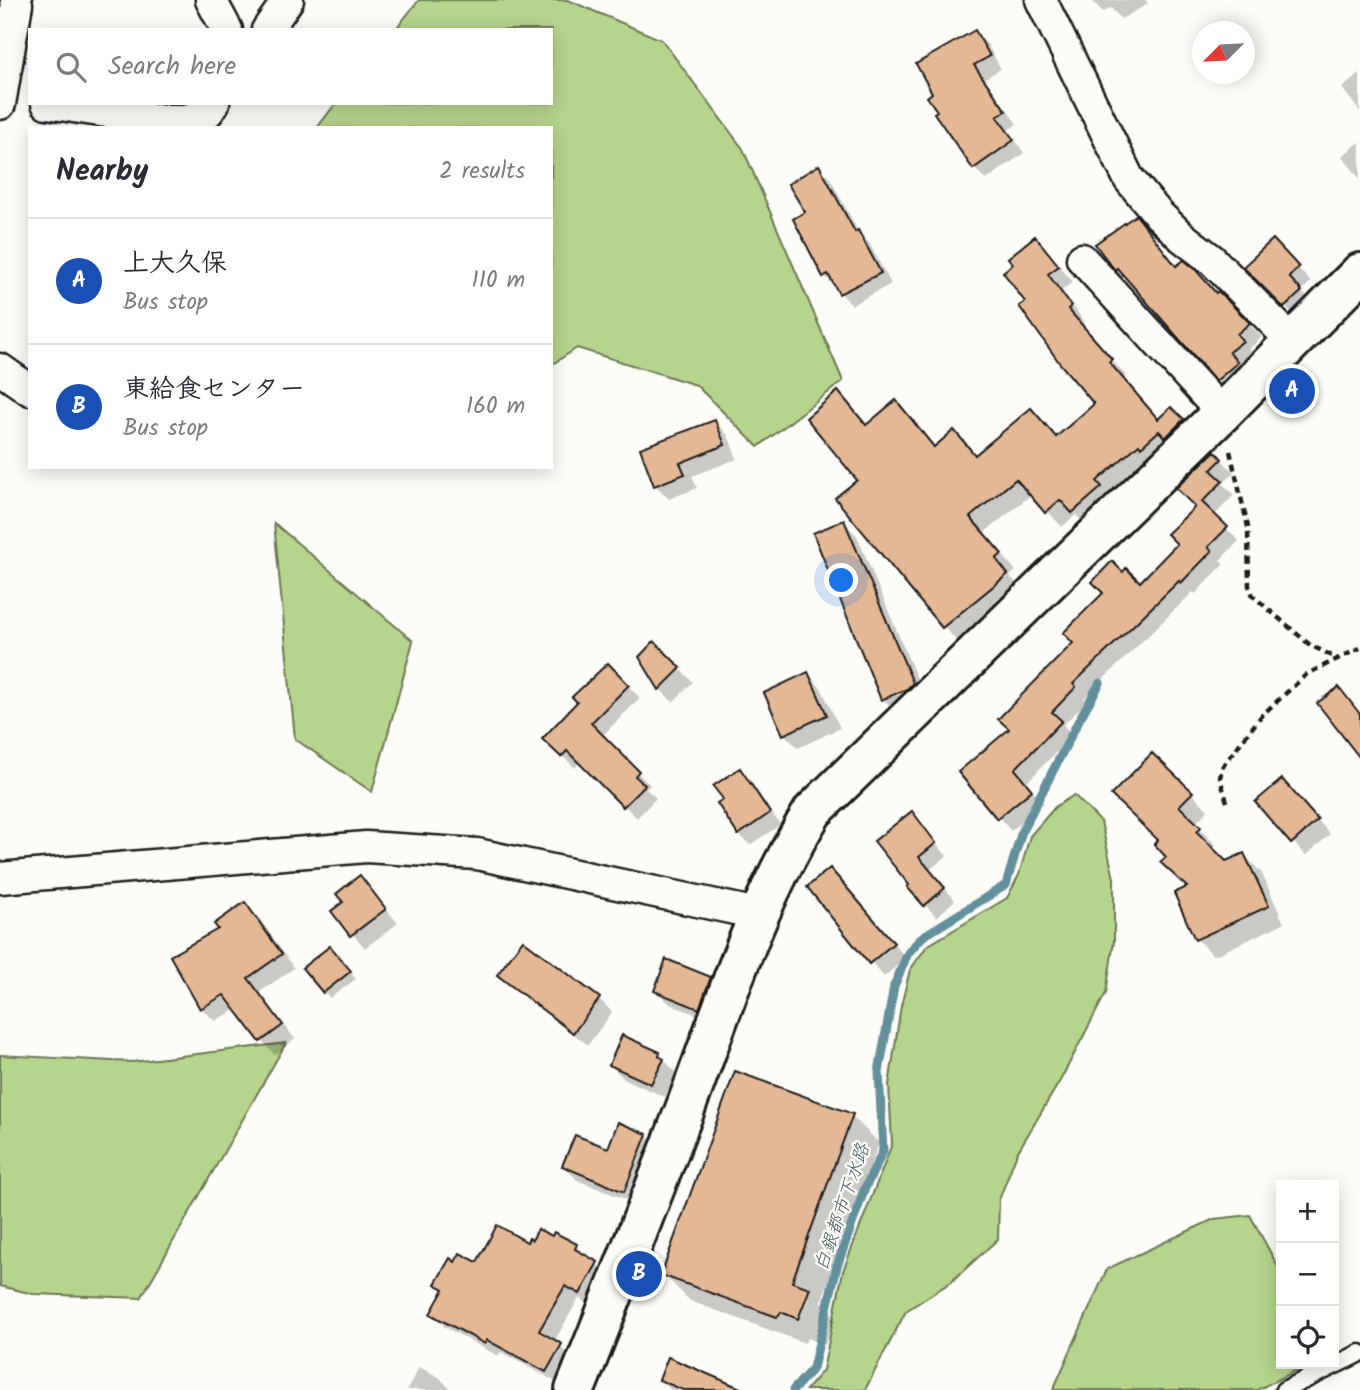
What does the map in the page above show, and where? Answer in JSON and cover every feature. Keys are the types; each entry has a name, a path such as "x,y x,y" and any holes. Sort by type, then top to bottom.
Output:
{"street":[{"path":"10,100 16,0"},
{"path":"211,0 225,28"},
{"path":"268,28 288,0"},
{"path":"1041,0 1129,179 1182,237 1212,260 1293,342"},
{"path":"58,105 160,124 187,120 208,112 213,105"},
{"path":"1083,259 1218,417"},
{"path":"575,1390 656,1188 758,914 789,850 813,811 1218,417 1360,272"},
{"path":"0,369 28,389"},
{"path":"0,878 366,848 477,854 758,914"}],"lane":[{"path":"1284,1390 1360,1353"}],"path":[{"path":"1218,417 1246,511 1249,586 1253,596 1310,645 1338,659"},
{"path":"1227,802 1220,778 1222,767 1262,715 1307,674 1360,648"}],"green space":[{"path":"419,0 568,0 662,40 743,149 843,381 758,447 696,385 577,348 553,364 553,126 319,126 334,105 553,105 553,28 397,28"},
{"path":"274,523 413,641 372,792 295,739"},
{"path":"1074,795 1101,822 1114,878 1114,941 1106,993 1061,1079 1017,1153 999,1200 998,1239 951,1282 906,1311 865,1390 806,1390 823,1370 843,1271 892,1144 889,1085 901,1006 910,970 927,946 1007,898 1019,875 1030,836 1055,807"},
{"path":"286,1043 141,1298 33,1294 0,1286 0,1055 132,1062"},
{"path":"1250,1215 1276,1263 1276,1369 1299,1369 1257,1390 1053,1390 1107,1269 1214,1219"}],"building":[{"path":"975,30 990,56 974,65 1006,111 997,117 1014,140 973,169 934,113 937,111 927,97 932,93 916,64"},
{"path":"819,165 855,232 858,230 881,273 839,294 828,274 823,277 793,219 805,212 788,184"},
{"path":"1136,215 1176,266 1184,260 1250,323 1237,334 1243,341 1229,352 1238,362 1216,381 1117,268 1115,270 1095,244"},
{"path":"1035,236 1059,266 1048,274 1071,306 1068,309 1112,359 1109,362 1158,419 1171,407 1184,419 1165,438 1159,431 1141,447 1139,444 1097,481 1102,487 1072,513 1060,500 1045,513 1016,479 970,517 1002,554 996,559 1008,574 942,628 835,498 857,480 806,418 838,391 866,425 896,400 934,447 954,430 975,455 1031,408 1056,437 1094,404 1061,365 1019,306 1025,302 1003,272 1013,264 1008,258"},
{"path":"1273,239 1299,267 1289,277 1302,291 1284,308 1243,267"},
{"path":"715,420 725,445 680,463 685,474 654,486 640,448"},
{"path":"1215,451 1222,459 1211,470 1223,481 1202,502 1228,527 1208,547 1212,551 1181,583 1179,581 1073,684 1076,687 1052,712 1062,721 1015,769 1032,790 997,819 958,772 1009,729 998,719 1073,643 1063,633 1103,593 1092,582 1112,561 1123,572 1126,568 1140,582 1177,544 1167,534 1195,507 1176,488"},
{"path":"844,520 913,683 907,689 881,700 813,533"},
{"path":"654,641 681,668 659,690 639,657"},
{"path":"608,663 629,685 591,723 639,771 635,776 645,785 623,807 567,751 561,757 542,739 577,702 572,697"},
{"path":"808,672 827,715 783,735 764,693"},
{"path":"1339,687 1360,714 1360,758 1317,703"},
{"path":"1152,753 1193,792 1179,806 1201,827 1197,832 1226,861 1244,853 1269,906 1195,940 1174,893 1187,887 1160,862 1166,857 1154,844 1158,840 1111,795"},
{"path":"740,768 770,813 738,835 717,803 723,799 713,786"},
{"path":"1282,779 1318,820 1291,844 1255,802"},
{"path":"912,811 936,843 919,857 945,888 924,906 874,841"},
{"path":"830,868 894,943 869,964 807,887"},
{"path":"360,875 386,909 350,936 331,911 343,902 336,894"},
{"path":"245,902 282,954 248,978 283,1025 260,1042 224,995 200,1009 170,956 218,929 214,924"},
{"path":"523,940 600,998 573,1033 497,975"},
{"path":"330,946 351,971 323,993 302,968"},
{"path":"666,959 711,977 699,1009 654,991"},
{"path":"622,1035 660,1052 659,1056 664,1059 651,1084 609,1065"},
{"path":"735,1071 853,1114 792,1282 810,1288 798,1319 781,1312 777,1317 661,1275"},
{"path":"618,1122 647,1134 624,1192 562,1166 575,1135 608,1148"},
{"path":"497,1225 527,1242 529,1238 532,1240 538,1229 552,1236 554,1232 577,1244 575,1249 598,1262 580,1294 565,1286 539,1331 562,1344 546,1372 487,1340 485,1344 430,1314 444,1289 435,1284 450,1258 455,1262 460,1253 477,1262"},
{"path":"668,1357 745,1390 683,1390 659,1380"}],"waterway":[{"name":"白銀都市下水路","path":"793,1390 813,1368 837,1266 865,1188 883,1151 879,1072 894,986 908,953 922,937 1006,885 1022,831 1100,683"}],"place":[{"name":"上大久保","path":"1292,391"},
{"name":"東給食センター","path":"639,1274"}]}
